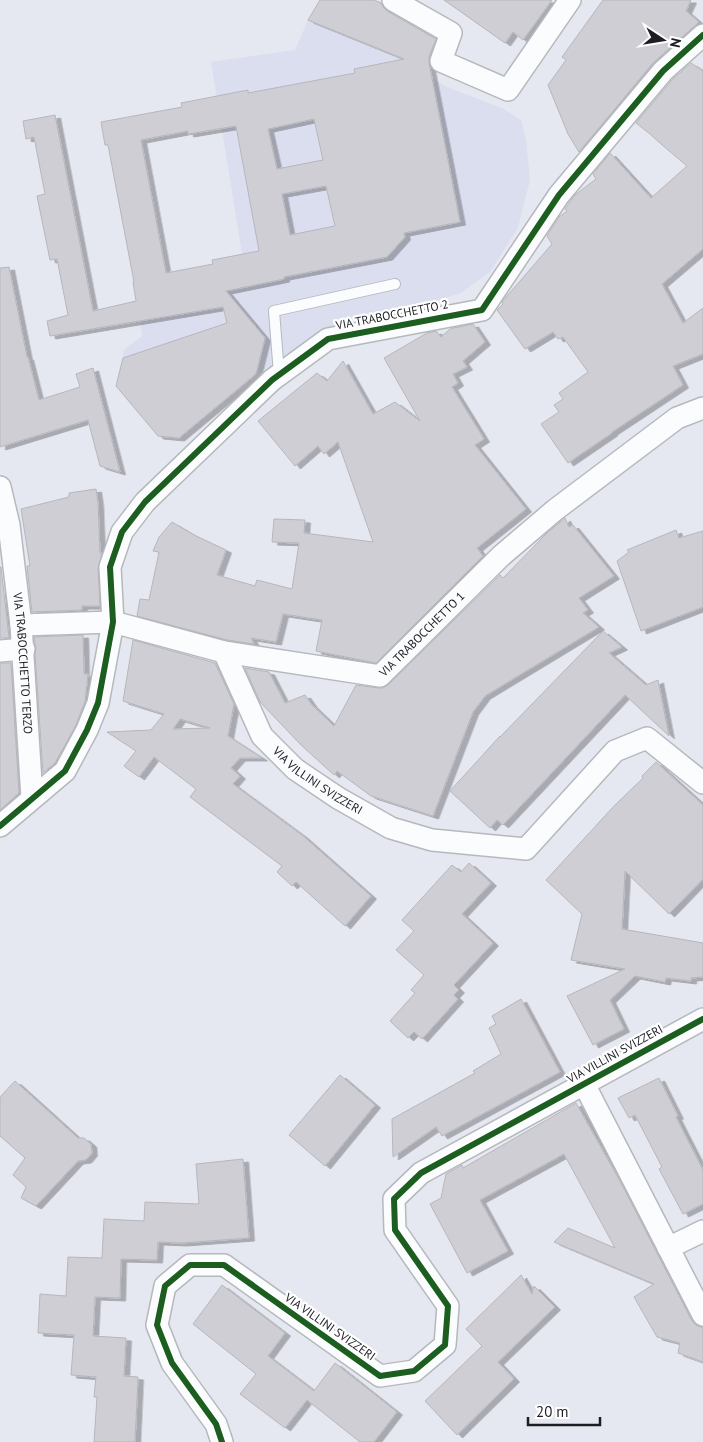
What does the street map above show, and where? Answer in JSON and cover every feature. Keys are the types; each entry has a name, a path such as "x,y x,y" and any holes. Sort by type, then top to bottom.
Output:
{"street":[{"path":"393,0 451,33 441,61 508,90 570,0"},
{"name":"VIA TRABOCCHETTO 2","path":"32,798 65,771 87,730 98,703 113,622 110,567 122,532 145,502 279,375 328,339 482,310 559,195 664,71 703,34"},
{"name":"VIA TRABOCCHETTO 1","path":"21,625 113,622 224,652 380,676 501,556 555,510 677,418 703,408"},
{"name":"VIA TRABOCCHETTO TERZO","path":"0,487 9,525 24,649 32,798"},
{"path":"0,651 24,649"},
{"name":"VIA VILLINI SVIZZERI","path":"224,652 262,736 296,769 338,798 391,828 432,840 526,849 615,751 647,738 703,783"},
{"path":"0,826 32,798"},
{"name":"VIA VILLINI SVIZZERI","path":"222,1442 216,1424 172,1363 157,1325 165,1286 190,1265 224,1265 380,1376 414,1371 445,1345 448,1306 395,1230 394,1199 421,1173 703,1019"},
{"path":"584,1084 703,1315"},
{"path":"668,1248 703,1231"}],"lane":[{"path":"279,375 274,311 395,284"}],"shaded area":[{"path":"308,20 407,61 412,53 429,60 432,78 447,87 502,108 521,120 526,139 530,180 518,228 490,272 461,293 434,301 393,308 321,331 303,351 256,374 179,438 158,436 116,386 124,350 142,336 138,309 235,288 229,257 242,254 211,62 295,50"}],"building":[{"path":"320,0 374,0 381,3 387,11 436,39 429,57 429,63 460,222 404,233 405,237 387,257 284,277 284,279 226,291 265,338 256,374 179,438 158,436 116,386 123,358 227,323 223,307 50,336 47,321 68,315 57,259 50,260 37,196 45,194 34,137 26,139 23,121 55,115 93,311 136,301 108,145 105,145 101,122 182,107 181,103 248,90 248,93 355,73 354,69 404,59 308,20","holes":["314,119 323,160 277,169 268,129","236,126 259,251 212,260 213,264 166,273 141,140 188,131 188,134","326,186 335,226 290,235 282,194"]},
{"path":"444,0 552,0 523,40 513,32 505,43"},
{"path":"603,0 691,0 686,11 699,22 653,63 579,152 568,134 548,85 566,60 562,57"},
{"path":"691,63 703,71 703,249 662,284 683,323 703,308 703,354 673,366 683,385 568,463 541,424 559,412 554,405 563,399 559,393 588,372 563,337 558,339 553,332 525,349 497,310 552,244 547,236 559,217 567,211 565,209 575,195 596,179 593,174 610,153 651,198 687,166 636,123 672,80"},
{"path":"9,267 27,357 39,400 80,387 76,374 93,368 120,472 100,466 88,420 0,447 0,268"},
{"path":"473,324 485,342 463,361 467,367 453,374 458,383 452,387 484,439 475,445 526,509 477,548 483,556 376,663 316,651 322,620 283,614 276,642 251,638 254,644 227,640 137,616 140,599 149,600 159,552 153,551 159,537 172,522 226,550 217,575 255,586 257,580 292,589 299,543 272,542 274,519 305,520 304,533 373,542 338,442 324,454 318,446 295,466 258,421 317,373 327,381 343,361 373,414 395,402 420,421 384,358 427,333 436,331 441,337 450,329"},
{"path":"96,489 100,553 102,553 98,568 100,606 82,606 82,610 32,612 27,566 30,566 21,509 69,497 69,493"},
{"path":"565,518 569,527 573,525 614,576 579,598 588,610 583,613 599,627 485,696 473,712 433,816 371,796 337,771 334,775 301,745 260,702 245,668 269,672 285,703 305,695 312,705 334,726 356,685 383,688 388,685 500,575 503,578 547,533"},
{"path":"676,530 679,538 703,531 703,607 641,631 617,561 629,552 627,550"},
{"path":"1,567 9,638 0,638"},
{"path":"603,631 622,647 609,653 646,685 658,680 669,736 625,695 503,825 497,820 490,828 450,791 500,736"},
{"path":"83,635 84,674 88,674 85,701 76,725 55,763 43,773 34,637"},
{"path":"133,640 215,663 234,704 228,736 262,758 240,758 231,768 240,776 233,784 302,835 371,896 345,926 296,882 292,886 277,872 282,866 190,797 196,789 154,757 139,777 124,766 136,751 107,732 151,730 164,714 123,701","holes":["180,719 210,728 173,729"]},
{"path":"0,663 11,663 19,793 0,810"},
{"path":"656,762 703,805 703,879 669,914 625,871 622,929 703,943 703,977 691,978 691,981 666,978 665,982 635,976 610,1000 624,1029 593,1045 567,996 625,969 571,960 582,914 546,880"},
{"path":"469,863 491,883 462,914 493,943 454,985 459,990 454,995 458,999 422,1039 414,1032 408,1038 390,1021 415,993 411,990 424,975 396,950 414,931 402,920 452,865 461,872"},
{"path":"521,999 560,1072 442,1136 436,1127 393,1157 392,1119 475,1073 473,1071 501,1054 489,1028 496,1024 492,1016"},
{"path":"340,1075 375,1105 325,1166 289,1135"},
{"path":"659,1078 703,1170 703,1204 683,1214 659,1169 662,1167 635,1115 629,1118 618,1098"},
{"path":"15,1081 78,1138 84,1138 91,1144 92,1153 86,1160 78,1161 36,1206 21,1198 26,1187 13,1175 25,1158 0,1136 0,1097"},
{"path":"576,1103 620,1181 692,1321 703,1328 703,1362 678,1353 680,1343 657,1337 634,1297 654,1284 554,1242 568,1228 615,1248 564,1154 480,1200 508,1251 467,1273 430,1204 441,1198 446,1174 462,1165 463,1168"},
{"path":"243,1159 249,1238 181,1243 158,1242 157,1260 121,1259 120,1298 95,1297 93,1336 126,1338 124,1376 138,1377 135,1442 94,1442 97,1397 94,1397 96,1377 71,1375 74,1335 38,1333 40,1294 66,1296 68,1257 102,1258 104,1219 144,1221 145,1202 199,1204 196,1164"},
{"path":"521,1275 532,1294 534,1286 555,1307 498,1362 514,1379 457,1435 425,1401 482,1346 466,1329"},
{"path":"222,1285 285,1333 268,1356 314,1391 335,1363 397,1412 374,1442 360,1442 307,1400 285,1428 240,1394 256,1374 193,1324"}],"cycle path":[{"path":"0,826 65,771 87,730 98,703 113,622 110,567 122,532 145,502 272,380 328,339 482,310 559,195 663,71 703,35"},
{"path":"222,1442 216,1424 172,1363 157,1325 165,1286 190,1265 224,1265 380,1376 414,1371 445,1345 448,1306 395,1230 394,1199 421,1173 703,1019"}]}
